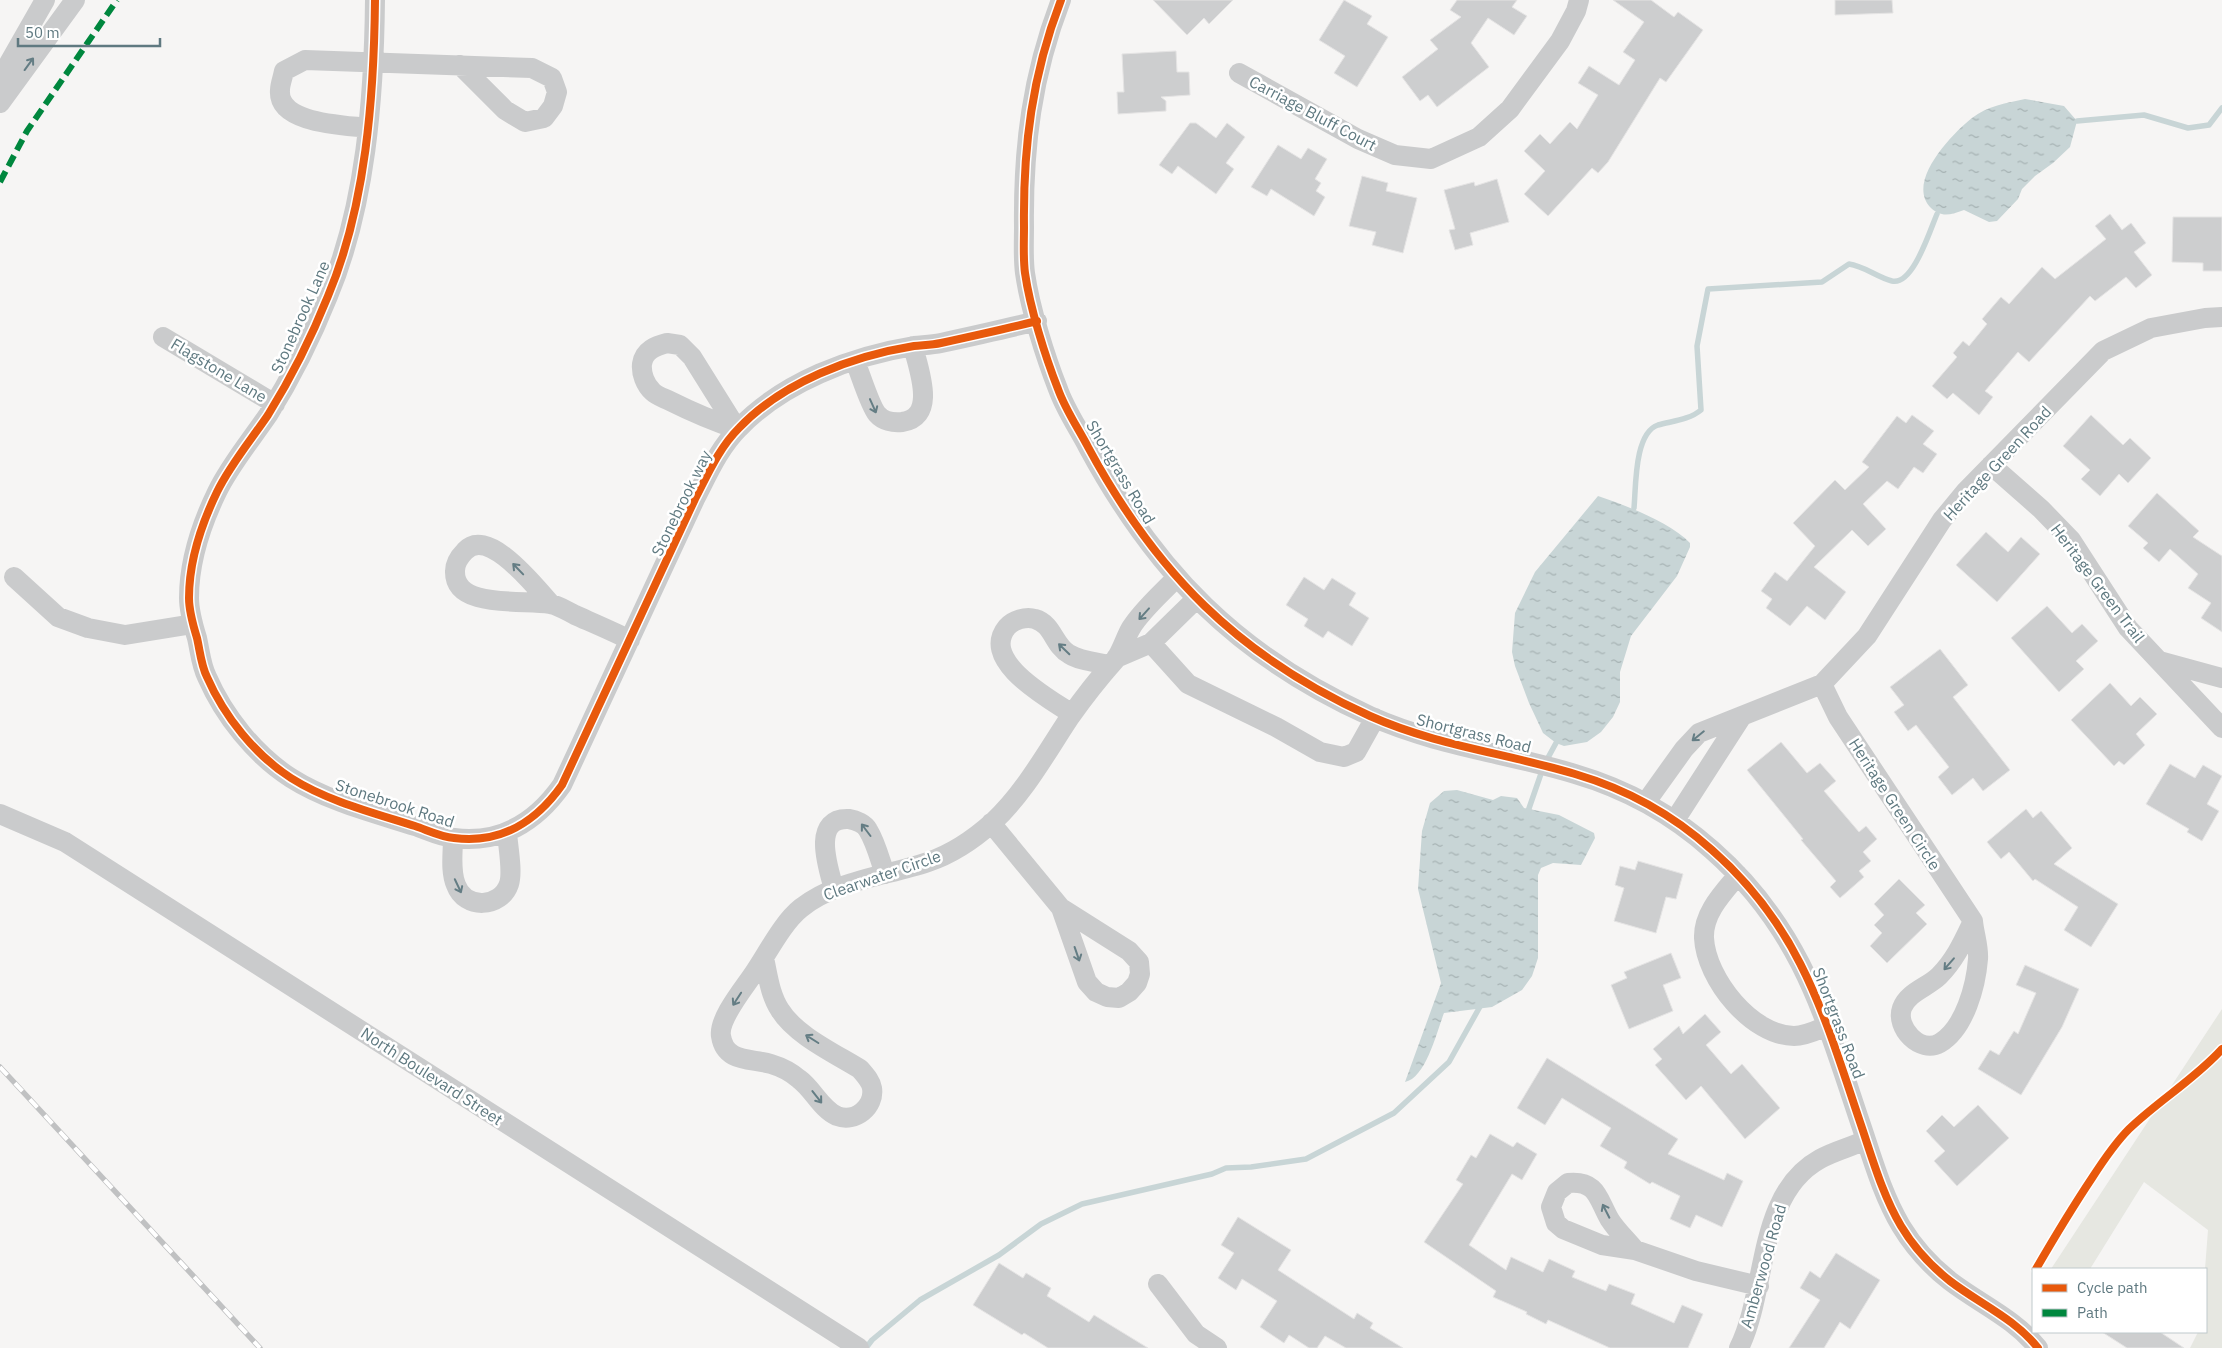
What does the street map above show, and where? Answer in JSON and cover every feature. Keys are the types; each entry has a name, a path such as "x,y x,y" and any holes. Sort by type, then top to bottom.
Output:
{"street":[{"path":"0,79 45,0"},
{"path":"0,103 75,0"},
{"name":"Stonebrook Lane","path":"193,624 189,600 191,570 200,530 218,489 275,404 328,296 347,242 368,128 375,63 375,0"},
{"name":"Shortgrass Road","path":"1062,0 1048,33 1031,103 1024,190 1024,272 1059,393 1117,500 1148,543 1196,600 1278,666 1327,695 1375,718 1432,739 1579,775 1611,786 1646,802 1675,820 1712,849 1738,875 1771,914 1798,957 1818,998 1886,1197 1903,1229 1921,1253 1948,1280 2008,1318 2038,1348"},
{"name":"Carriage Bluff Court","path":"1239,73 1358,139 1395,155 1431,159 1479,137 1510,109 1560,41 1576,12 1579,0"},
{"path":"368,128 308,121 284,106 280,91 284,71 305,60 460,65"},
{"name":"Heritage Green Road","path":"1646,802 1684,749 1699,733 1822,684 1867,636 1942,520 1966,491 2103,351 2151,328 2222,316"},
{"name":"Stonebrook way","path":"630,640 715,460 737,429 760,408 793,386 855,361 914,346 938,344 1037,321"},
{"name":"Flagstone Lane","path":"163,337 275,404"},
{"path":"667,343 680,346 692,357 737,429 703,418 653,392 644,380 642,369 643,360 648,352 656,346 667,343"},
{"path":"855,361 876,413 885,420 904,422 919,412 925,396 914,346"},
{"name":"Heritage Green Trail","path":"1991,465 2041,509 2071,540 2128,628 2222,728"},
{"path":"14,577 58,617 88,628 125,635 193,624"},
{"name":"Clearwater Circle","path":"764,958 772,994 779,1010 788,1022 860,1070 867,1077 872,1086 873,1097 867,1108 860,1114 851,1118 839,1116 826,1109 816,1094 799,1078 770,1064 745,1060 732,1055 724,1047 721,1023 764,958 799,909 814,898 834,889 930,862 960,847 991,824 1027,783 1072,714 1113,662 1132,626 1176,578"},
{"path":"1072,714 1037,690 1008,666 1002,656 1000,644 1002,635 1008,626 1016,620 1035,619 1044,623 1068,654 1113,662 1152,643 1196,600"},
{"path":"551,604 630,640"},
{"name":"Stonebrook Road","path":"193,624 206,675 224,710 269,762 292,779 314,791 391,819 454,838 480,838 507,833 538,815 550,802 562,786 630,640"},
{"path":"1152,643 1188,684 1276,727 1320,752 1344,757 1356,752 1375,718"},
{"path":"2160,662 2222,678"},
{"name":"Heritage Green Circle","path":"1822,684 1838,717 1972,921 1978,957 1971,999 1963,1015 1947,1037 1939,1044 1929,1046 1919,1043 1905,1031 1901,1024 1902,1007 1910,997 1938,977 1957,954 1972,921"},
{"path":"1675,820 1742,716"},
{"name":"North Boulevard Street","path":"0,814 64,842 859,1348"},
{"path":"834,889 824,842 828,830 833,824 843,819 851,819 868,829 885,874"},
{"path":"991,824 1062,908 1129,951 1139,962 1140,974 1137,983 1130,992 1119,998 1107,997 1096,992 1087,982 1062,908"},
{"path":"454,838 453,875 456,886 469,900 479,904 497,900 505,892 510,882 507,833"},
{"path":"1738,875 1715,903 1704,938 1710,961 1723,986 1741,1010 1759,1025 1774,1033 1795,1036 1811,1033 1827,1026"},
{"name":"Amberwood Road","path":"1739,1348 1759,1286 1776,1213 1784,1195 1795,1180 1820,1159 1866,1140"},
{"path":"1635,1250 1696,1271 1759,1286"},
{"path":"1158,1284 1196,1334 1217,1348"}],"shaded area":[{"path":"2222,1009 2222,1348 2190,1348 2198,1333 2207,1333 2207,1268 2205,1268 2208,1230 2144,1182 2091,1268 2052,1268"}],"water":[{"path":"2025,99 2064,106 2077,121 2070,147 2022,189 2018,199 1997,221 1989,222 1964,210 1942,214 1930,207 1924,196 1924,184 1928,171 1944,146 1964,125 1978,114 1997,106"},
{"path":"1598,496 1635,510 1671,528 1690,543 1690,547 1677,576 1631,636 1620,672 1620,702 1613,717 1601,732 1587,742 1564,746 1556,743 1543,733 1515,666 1512,652 1515,613 1535,572"},
{"path":"1457,790 1493,800 1501,796 1517,798 1524,808 1559,815 1594,833 1595,838 1581,865 1553,863 1541,868 1538,875 1538,958 1532,976 1522,990 1492,1007 1444,1013 1425,1063 1412,1079 1405,1082 1441,983 1418,889 1422,831 1430,803 1444,791"}],"building":[{"path":"1153,0 1233,0 1209,24 1204,18 1187,35"},
{"path":"1344,0 1372,16 1367,24 1388,37 1357,87 1334,73 1345,56 1319,40"},
{"path":"1457,0 1517,0 1512,7 1527,16 1514,35 1488,18 1471,43 1489,67 1437,107 1428,95 1420,101 1402,77 1438,49 1430,40 1461,17 1450,10"},
{"path":"1613,0 1651,0 1674,17 1678,12 1703,30 1666,82 1660,78 1608,162 1598,173 1592,168 1548,216 1524,194 1545,171 1524,151 1540,134 1550,144 1570,122 1577,129 1598,95 1578,83 1589,66 1619,85 1635,60 1623,52 1644,22"},
{"path":"1835,0 1892,0 1893,13 1835,15"},
{"path":"1176,51 1177,72 1189,72 1190,95 1161,97 1166,101 1166,111 1118,114 1117,92 1124,92 1122,54"},
{"path":"1190,123 1196,123 1216,138 1227,123 1245,137 1226,163 1234,169 1216,194 1178,166 1172,174 1159,165"},
{"path":"1278,145 1301,159 1308,148 1327,159 1315,179 1321,183 1316,191 1325,197 1314,216 1271,189 1267,196 1251,187"},
{"path":"1362,176 1388,183 1386,191 1417,198 1403,253 1372,245 1376,232 1349,226"},
{"path":"1497,179 1509,222 1470,233 1473,245 1455,250 1449,230 1455,229 1444,190 1474,182 1475,186"},
{"path":"2110,214 2122,230 2131,223 2146,243 2134,252 2152,275 2136,288 2126,277 2095,301 2090,296 2029,362 2018,352 1985,391 1993,397 1979,415 1953,393 1947,399 1932,386 1957,357 1953,353 1963,341 1969,346 1987,324 1982,319 2001,297 2009,304 2042,267 2055,279 2106,239 2095,226"},
{"path":"2173,217 2222,217 2222,271 2203,271 2203,263 2172,262"},
{"path":"1912,415 1934,431 1923,444 1937,454 1923,473 1914,467 1898,489 1887,481 1863,504 1886,529 1868,546 1852,530 1814,567 1846,592 1825,620 1807,606 1790,626 1766,608 1772,599 1761,591 1775,572 1787,581 1815,546 1793,523 1835,480 1845,490 1869,467 1862,462 1897,416 1906,423"},
{"path":"2091,415 2123,445 2130,438 2151,458 2128,483 2119,474 2100,496 2081,479 2090,470 2063,446"},
{"path":"2157,493 2199,531 2193,537 2222,556 2222,632 2201,618 2211,603 2188,588 2198,574 2170,549 2159,562 2143,548 2148,543 2128,526"},
{"path":"1986,532 2008,552 2021,537 2040,554 1997,602 1956,565"},
{"path":"1304,577 1324,590 1332,578 1356,593 1349,605 1369,618 1352,646 1328,631 1323,638 1304,626 1308,619 1286,605"},
{"path":"2047,606 2072,633 2082,624 2098,641 2076,661 2084,669 2059,692 2011,638"},
{"path":"1940,649 1968,685 1953,697 2010,770 1983,791 1973,778 1952,795 1938,777 1949,767 1916,725 1908,731 1894,712 1904,705 1890,687"},
{"path":"2110,683 2131,706 2140,697 2157,714 2136,734 2145,745 2124,765 2119,761 2114,766 2071,720"},
{"path":"1781,742 1807,773 1820,763 1836,781 1824,791 1859,832 1866,826 1877,839 1863,852 1871,861 1859,871 1864,877 1840,898 1830,887 1836,881 1801,840 1803,839 1747,770"},
{"path":"2170,764 2195,778 2203,765 2222,776 2207,804 2219,811 2202,841 2187,832 2189,829 2146,804"},
{"path":"2026,809 2033,818 2041,811 2072,848 2054,864 2118,904 2091,947 2064,930 2078,907 2035,879 2033,881 2009,852 2001,859 1987,842"},
{"path":"1638,861 1683,874 1676,899 1666,897 1656,933 1614,921 1624,888 1615,885 1620,866 1635,870"},
{"path":"1899,879 1925,905 1916,913 1927,924 1887,963 1870,946 1882,933 1874,925 1884,915 1874,904"},
{"path":"1671,953 1681,978 1663,985 1673,1011 1629,1029 1611,985 1627,978 1624,972"},
{"path":"2025,965 2079,989 2062,1027 2021,1095 1978,1069 1990,1050 1999,1055 2014,1031 2018,1034 2036,993 2016,985"},
{"path":"1705,1014 1721,1032 1706,1045 1731,1074 1742,1064 1780,1108 1745,1139 1701,1086 1686,1100 1655,1065 1662,1059 1653,1049 1679,1026 1683,1034"},
{"path":"1547,1058 1678,1139 1668,1154 1724,1180 1727,1173 1743,1181 1722,1227 1696,1215 1690,1228 1670,1219 1680,1196 1652,1182 1650,1184 1624,1168 1627,1162 1600,1146 1611,1128 1562,1098 1545,1125 1517,1108"},
{"path":"1978,1105 2009,1138 1957,1186 1934,1161 1945,1151 1926,1131 1942,1115 1954,1127"},
{"path":"1490,1134 1513,1147 1517,1142 1537,1154 1522,1180 1512,1174 1469,1245 1506,1270 1511,1257 1543,1272 1549,1259 1575,1271 1572,1277 1606,1291 1609,1284 1635,1294 1631,1304 1674,1323 1682,1305 1703,1314 1688,1348 1610,1348 1548,1320 1546,1324 1526,1314 1527,1312 1493,1297 1496,1291 1424,1242 1463,1184 1456,1180 1471,1155 1476,1158"},
{"path":"1238,1217 1291,1250 1278,1270 1354,1319 1357,1313 1373,1323 1370,1328 1403,1348 1346,1348 1325,1336 1317,1348 1309,1348 1289,1335 1284,1343 1260,1327 1277,1301 1242,1279 1236,1290 1218,1278 1234,1253 1221,1245"},
{"path":"1836,1253 1880,1280 1850,1329 1840,1322 1824,1348 1789,1348 1820,1300 1800,1288 1810,1271 1820,1278"},
{"path":"999,1263 1023,1278 1026,1273 1051,1288 1047,1296 1089,1322 1094,1315 1148,1348 1048,1348 1024,1333 1022,1335 973,1305"},
{"path":"2104,1333 2162,1333 2184,1348 2127,1348"}],"waterway":[{"path":"2077,121 2144,115 2188,128 2209,125 2222,108"},
{"path":"1634,508 1640,450 1650,430 1658,425 1691,416 1701,410 1697,346 1708,289 1822,282 1849,264 1892,281 1900,280 1914,266 1937,214"},
{"path":"1526,817 1544,765 1556,743"},
{"path":"866,1348 872,1340 920,1300 999,1255 1041,1224 1082,1204 1212,1174 1226,1168 1251,1167 1306,1159 1394,1113 1449,1062 1482,1003"}],"railway":[{"path":"0,1067 260,1348"}],"marked path":[{"path":"0,182 27,131 117,0"}],"cycle path":[{"path":"375,0 370,112 359,188 341,261 322,311 293,372 277,401 234,462 217,492 206,517 191,570 190,613 202,663 214,692 242,734 253,746 278,769 305,786 335,800 439,835 454,838 471,839 502,834 529,820 541,810 562,785 695,499 720,453 739,428 776,397 797,384 843,364 890,351 941,343 1037,321"},
{"path":"1061,0 1043,56 1031,112 1025,168 1025,273 1038,332 1061,396 1114,492 1142,534 1172,572 1205,606 1241,638 1280,666 1323,692 1370,716 1421,735 1575,774 1612,787 1648,804 1681,825 1712,850 1768,910 1806,975 1821,1009 1883,1188 1894,1214 1911,1241 1943,1275 2008,1320 2029,1337 2038,1348"},
{"path":"2037,1268 2077,1201 2119,1140 2141,1118 2200,1070 2222,1049"}]}
